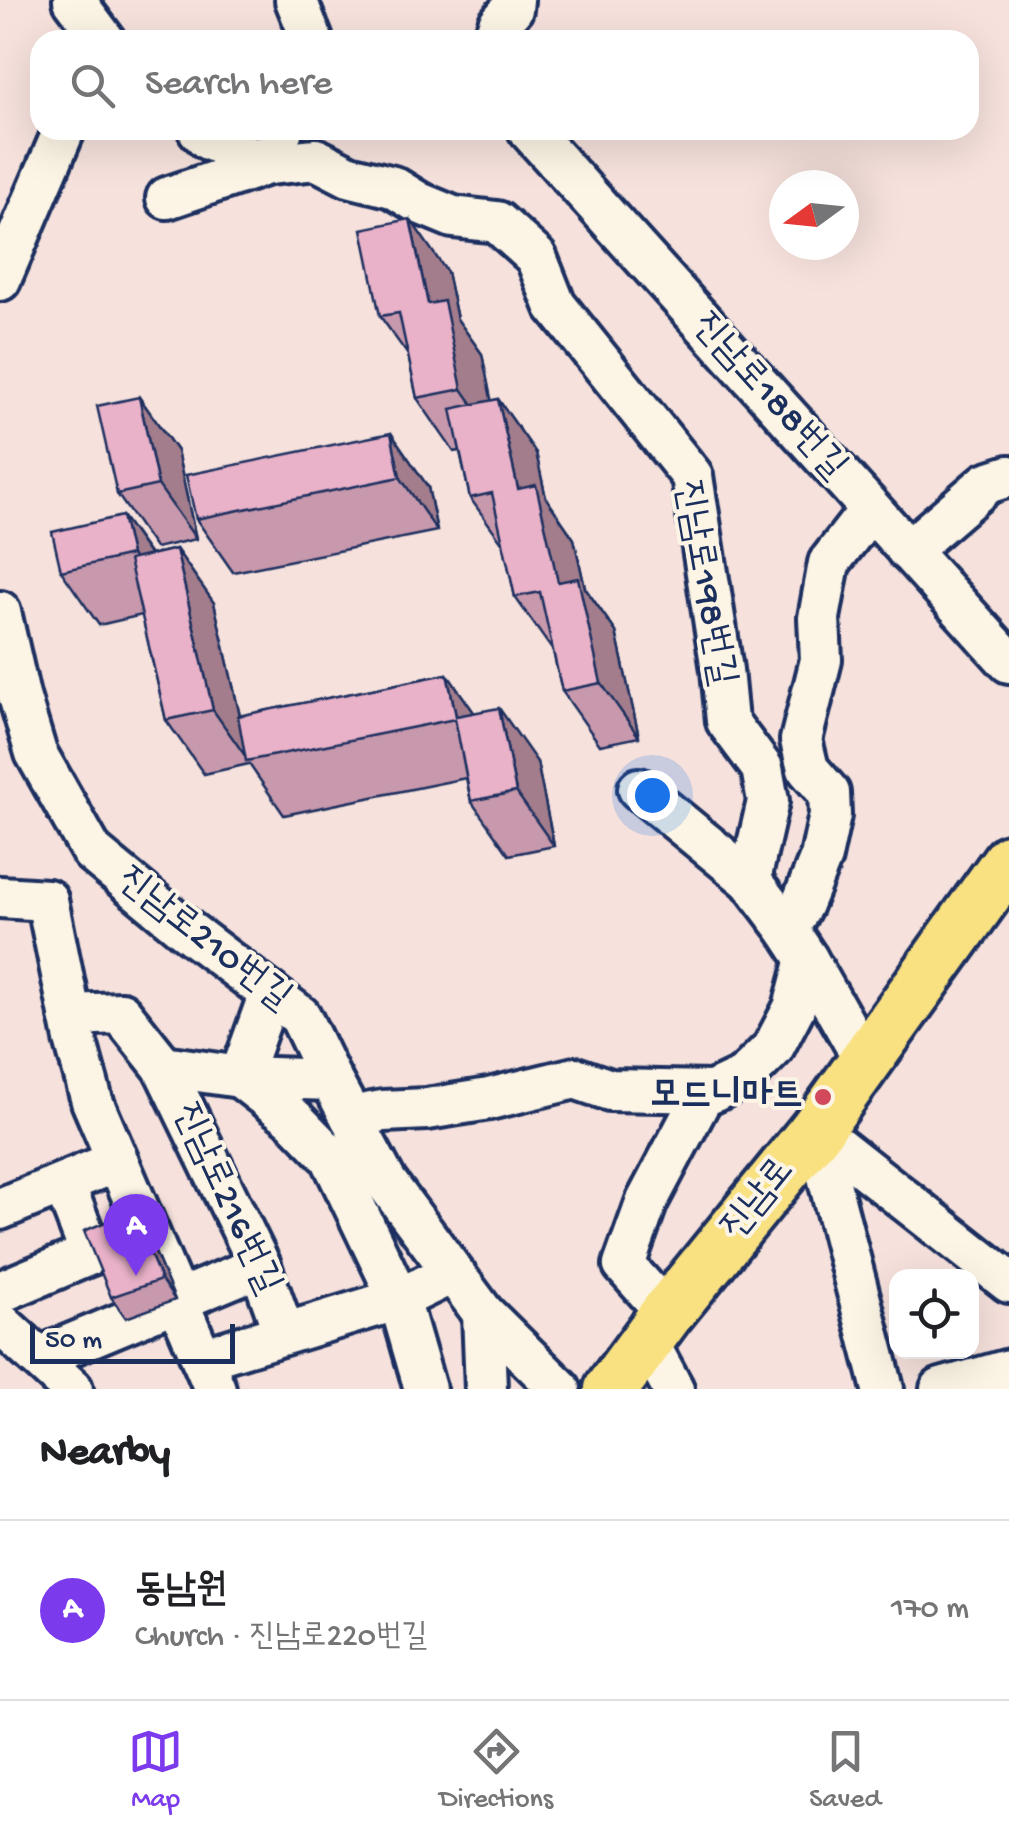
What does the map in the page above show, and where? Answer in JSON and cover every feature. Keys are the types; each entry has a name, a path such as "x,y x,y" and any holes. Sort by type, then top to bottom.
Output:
{"main road":[{"name":"진남로","path":"611,1389 816,1130 1009,861"}],"street":[{"path":"74,0 96,30"},
{"path":"296,0 308,30"},
{"path":"497,30 512,9 513,0"},
{"path":"0,280 15,204 57,140"},
{"name":"진남로198번길","path":"216,140 274,147 316,159 349,176 392,187 453,217 497,222 536,256 554,306 692,476 722,670 726,721 762,768 768,801 750,880"},
{"name":"진남로188번길","path":"539,140 1009,662"},
{"name":"진남로198번길","path":"167,198 274,147"},
{"path":"908,552 987,483 1009,476"},
{"path":"673,1389 657,1327 624,1265 647,1202 702,1098 744,1076 773,1048 794,1008 802,904 821,857 830,816 829,793 808,769 801,740 821,660 819,618 829,563 870,510"},
{"name":"진남로210번길","path":"0,612 36,754 92,852 300,1016 386,1182 483,1313 560,1389"},
{"path":"639,789 750,880 798,945 865,1061"},
{"path":"47,900 92,852"},
{"path":"0,897 47,900"},
{"path":"47,900 92,1101 208,1374 284,1334 399,1300 452,1273"},
{"path":"240,1077 270,993"},
{"name":"진남로216번길","path":"70,1015 121,1012 163,1066 260,1266 284,1334"},
{"path":"163,1066 240,1077 331,1080"},
{"path":"240,1077 293,1118 330,1157 399,1300 424,1389"},
{"path":"352,1118 383,1110 489,1099 575,1078 610,1090 712,1092"},
{"path":"816,1130 1009,1282"},
{"path":"816,1130 883,1389"},
{"path":"7,1206 117,1160"},
{"path":"64,1184 82,1258 126,1322"},
{"path":"0,1292 147,1231"},
{"path":"38,1358 260,1266"},
{"path":"483,1313 486,1389"},
{"path":"0,1323 72,1389"},
{"path":"941,1389 1009,1370"}],"building":[{"path":"410,219 428,304 444,301 462,389 417,398 399,313 380,316 362,229"},
{"path":"139,397 158,485 117,494 97,406"},
{"path":"498,399 518,489 536,485 558,582 578,578 601,683 562,691 540,592 515,597 492,493 470,498 451,409"},
{"path":"391,433 400,477 196,519 186,475"},
{"path":"122,516 131,555 61,571 52,532"},
{"path":"176,549 213,710 166,720 129,560"},
{"path":"447,674 456,716 499,708 516,792 471,801 455,719 246,761 238,716"},
{"path":"132,1211 161,1280 111,1297 84,1231"}],"place":[{"name":"모드니마트","path":"823,1097"},
{"name":"동남원","path":"136,1276"}]}
